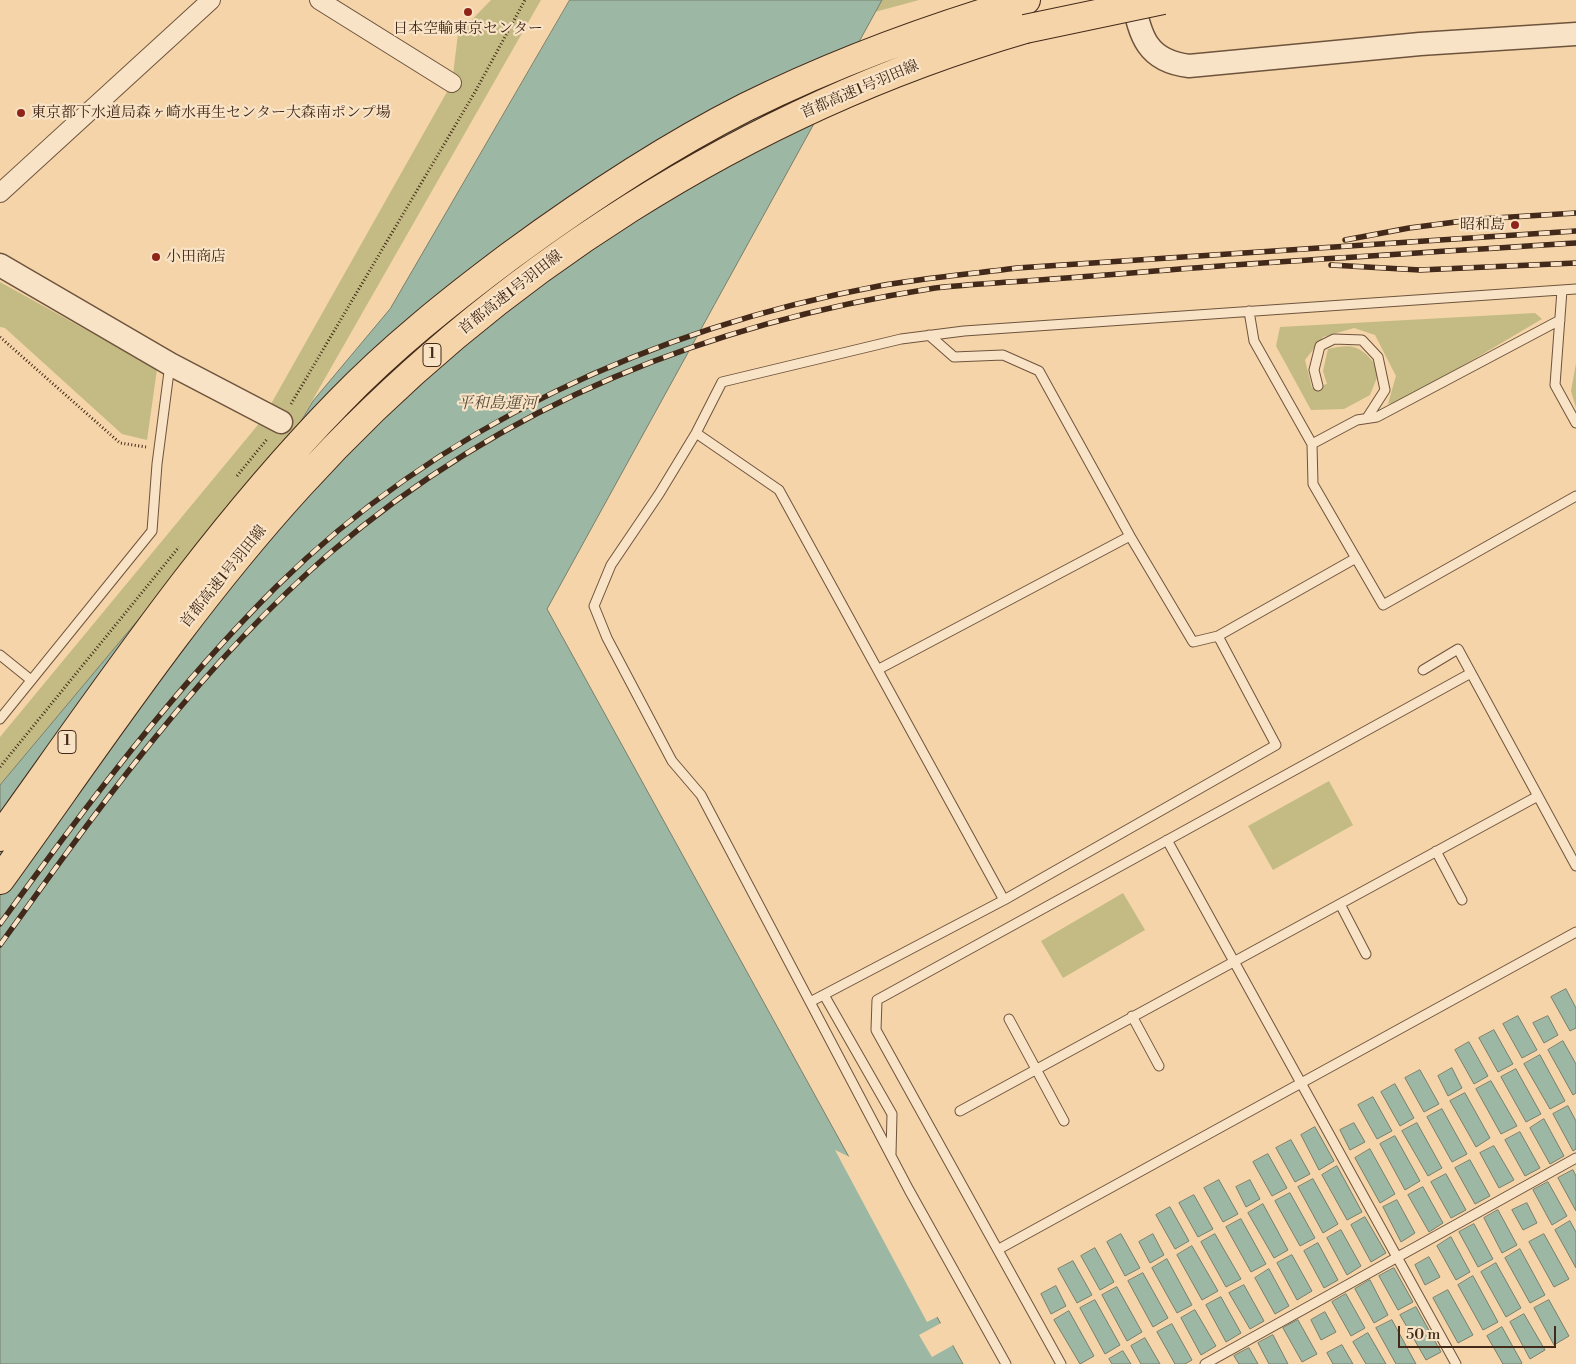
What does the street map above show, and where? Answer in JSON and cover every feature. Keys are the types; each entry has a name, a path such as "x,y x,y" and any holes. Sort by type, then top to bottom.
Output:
{"highway":[{"name":"首都高速1号羽田線","path":"0,837 134,647 279,467 340,400 403,341 476,282 544,232 678,144 746,107 822,72 899,42 1026,0"},
{"name":"首都高速1号羽田線","path":"0,880 152,668 241,553 297,487 361,420 423,363 561,254 689,172 760,133 836,98 976,43 1025,29 1163,0"},
{"path":"0,806 134,647"}],"street":[{"path":"0,193 211,0"},
{"path":"319,0 452,83"},
{"path":"1132,0 1139,30 1150,49 1167,60 1189,66 1420,44 1576,34"},
{"path":"0,265 170,364 281,422"}],"lane":[{"path":"1006,1364 891,1156 701,795 672,761 607,638 594,606 611,565 660,494 696,433 722,382 901,339 964,330 1576,289"},
{"path":"1562,290 1555,385 1576,423"},
{"path":"1250,311 1254,341 1312,444 1312,484 1383,604 1576,496"},
{"path":"1312,444 1357,420 1377,417 1560,320"},
{"path":"929,335 954,357 1003,355 1039,371 1130,536 1193,642 1218,636 1356,558"},
{"path":"1318,386 1314,370 1320,346 1334,339 1362,340 1378,357 1385,390 1367,418"},
{"path":"0,718 152,531 170,364"},
{"path":"696,433 779,490 879,669 1004,900"},
{"path":"879,669 1130,536"},
{"path":"810,1002 1004,900 1276,745 1218,636"},
{"path":"1423,670 1458,649 1576,866"},
{"path":"0,655 31,680"},
{"path":"1061,1364 876,1030 877,1000 1471,673"},
{"path":"960,1110 1538,796"},
{"path":"1167,840 1456,1364"},
{"path":"1436,851 1462,900"},
{"path":"1340,904 1366,954"},
{"path":"999,1249 1576,932"},
{"path":"824,995 892,1114 891,1156"},
{"path":"1132,1016 1159,1066"},
{"path":"1009,1019 1064,1121"},
{"path":"1205,1364 1576,1158"}],"path":[{"path":"231,484 281,422 475,92 525,0"},
{"path":"0,337 120,443 160,448"},
{"path":"0,767 181,545"}],"shaded area":[{"path":"491,0 541,0 292,436 0,785 0,737 257,426 271,404 452,83 458,34"},
{"path":"869,0 919,0 860,16"},
{"path":"0,282 157,369 147,440 122,434 5,328 0,327"},
{"path":"1535,313 1542,319 1405,400 1388,404 1396,376 1375,335 1354,328 1323,337 1305,360 1312,388 1327,384 1323,371 1328,349 1346,346 1358,349 1368,356 1380,370 1370,395 1344,409 1311,410 1276,346 1280,327"},
{"path":"1576,363 1576,408 1571,391"},
{"path":"1329,781 1353,825 1273,870 1248,826"},
{"path":"1123,893 1145,930 1063,978 1041,941"}],"water":[{"name":"平和島運河","path":"570,0 882,0 547,609 963,1364 0,1364 0,785 292,436 313,401 390,309"},
{"path":"1566,989 1576,1008 1576,1028 1570,1031 1551,997"},
{"path":"1518,1016 1537,1050 1522,1058 1503,1024"},
{"path":"1548,1016 1558,1035 1544,1043 1533,1023"},
{"path":"1494,1030 1513,1064 1498,1072 1479,1038"},
{"path":"1563,1041 1576,1064 1576,1093 1573,1095 1548,1050"},
{"path":"1469,1042 1488,1076 1474,1084 1455,1050"},
{"path":"1540,1055 1565,1101 1550,1109 1524,1064"},
{"path":"1452,1068 1462,1088 1448,1096 1438,1076"},
{"path":"1516,1069 1541,1114 1526,1122 1501,1077"},
{"path":"1420,1070 1439,1104 1424,1112 1405,1078"},
{"path":"1491,1081 1517,1126 1501,1134 1476,1089"},
{"path":"1395,1084 1414,1118 1400,1126 1381,1092"},
{"path":"1465,1093 1490,1138 1476,1147 1450,1101"},
{"path":"1373,1097 1392,1131 1377,1139 1358,1105"},
{"path":"1568,1106 1576,1121 1576,1149 1573,1151 1553,1114"},
{"path":"1442,1109 1467,1154 1452,1162 1427,1117"},
{"path":"1544,1119 1564,1156 1550,1164 1530,1128"},
{"path":"1354,1123 1365,1142 1350,1150 1340,1130"},
{"path":"1417,1123 1442,1168 1428,1176 1402,1131"},
{"path":"1315,1127 1334,1161 1319,1170 1301,1135"},
{"path":"1520,1132 1540,1168 1525,1176 1505,1140"},
{"path":"1395,1136 1420,1181 1405,1190 1380,1144"},
{"path":"1291,1140 1310,1174 1295,1182 1276,1148"},
{"path":"1494,1146 1514,1180 1499,1188 1480,1153"},
{"path":"1370,1149 1395,1194 1380,1203 1355,1158"},
{"path":"1268,1154 1287,1188 1272,1196 1253,1162"},
{"path":"1470,1160 1490,1196 1475,1204 1455,1168"},
{"path":"1337,1166 1362,1212 1347,1220 1322,1175"},
{"path":"1573,1170 1576,1176 1576,1211 1558,1178"},
{"path":"1446,1174 1466,1210 1451,1218 1431,1182"},
{"path":"1313,1179 1338,1224 1323,1233 1298,1187"},
{"path":"1219,1180 1238,1214 1223,1222 1204,1188"},
{"path":"1250,1180 1260,1199 1246,1207 1236,1187"},
{"path":"1548,1182 1567,1216 1552,1225 1533,1190"},
{"path":"1423,1187 1443,1223 1429,1232 1408,1195"},
{"path":"1290,1193 1315,1238 1300,1246 1275,1201"},
{"path":"1194,1195 1213,1229 1198,1237 1179,1203"},
{"path":"1397,1200 1415,1233 1401,1242 1383,1207"},
{"path":"1527,1203 1537,1223 1523,1230 1512,1210"},
{"path":"1263,1204 1288,1250 1274,1258 1248,1213"},
{"path":"1170,1207 1189,1241 1175,1249 1156,1215"},
{"path":"1498,1210 1517,1245 1502,1253 1484,1218"},
{"path":"1365,1217 1386,1253 1371,1262 1351,1225"},
{"path":"1241,1219 1266,1264 1251,1272 1226,1227"},
{"path":"1570,1221 1576,1232 1576,1268 1555,1230"},
{"path":"1474,1224 1493,1259 1478,1267 1459,1232"},
{"path":"1341,1230 1361,1266 1347,1275 1327,1238"},
{"path":"1121,1234 1140,1268 1125,1276 1107,1242"},
{"path":"1153,1234 1164,1255 1150,1263 1139,1242"},
{"path":"1215,1234 1241,1279 1226,1287 1201,1242"},
{"path":"1544,1234 1569,1279 1554,1287 1529,1242"},
{"path":"1451,1237 1470,1272 1456,1280 1437,1246"},
{"path":"1318,1243 1338,1280 1324,1288 1304,1251"},
{"path":"1192,1246 1218,1291 1202,1300 1177,1255"},
{"path":"1095,1248 1114,1282 1100,1290 1081,1256"},
{"path":"1520,1249 1545,1295 1530,1303 1505,1258"},
{"path":"1292,1255 1312,1291 1297,1300 1277,1263"},
{"path":"1429,1257 1440,1277 1425,1285 1415,1265"},
{"path":"1167,1259 1192,1305 1177,1313 1152,1268"},
{"path":"1073,1261 1092,1295 1077,1303 1058,1269"},
{"path":"1496,1263 1521,1308 1506,1317 1481,1272"},
{"path":"1394,1268 1413,1302 1398,1310 1379,1276"},
{"path":"1269,1269 1289,1306 1275,1314 1255,1278"},
{"path":"1143,1273 1168,1318 1153,1327 1128,1281"},
{"path":"1473,1276 1498,1322 1483,1330 1458,1285"},
{"path":"1370,1280 1388,1315 1374,1323 1355,1289"},
{"path":"1244,1285 1264,1321 1250,1329 1229,1293"},
{"path":"1056,1286 1066,1306 1051,1314 1041,1294"},
{"path":"1117,1287 1142,1332 1127,1341 1102,1295"},
{"path":"1448,1290 1473,1335 1458,1343 1433,1298"},
{"path":"1346,1294 1365,1328 1351,1336 1332,1302"},
{"path":"1221,1297 1241,1333 1226,1342 1206,1305"},
{"path":"1095,1300 1120,1345 1105,1354 1080,1308"},
{"path":"1549,1300 1569,1336 1554,1345 1534,1308"},
{"path":"1416,1307 1441,1352 1426,1360 1400,1315"},
{"path":"1195,1310 1216,1346 1201,1355 1181,1318"},
{"path":"1069,1311 1094,1356 1080,1364 1054,1320"},
{"path":"1325,1312 1336,1332 1321,1340 1311,1320"},
{"path":"1524,1314 1545,1350 1530,1359 1510,1322"},
{"path":"1298,1320 1317,1354 1302,1362 1283,1328"},
{"path":"1392,1320 1416,1364 1396,1364 1376,1328"},
{"path":"1172,1324 1192,1360 1185,1364 1175,1364 1157,1332"},
{"path":"1502,1327 1521,1364 1503,1364 1487,1336"},
{"path":"1368,1333 1386,1364 1366,1364 1353,1342"},
{"path":"1273,1335 1288,1364 1269,1364 1258,1343"},
{"path":"1145,1338 1160,1364 1141,1364 1131,1346"},
{"path":"1342,1345 1353,1364 1333,1364 1327,1353"},
{"path":"1249,1348 1258,1364 1239,1364 1234,1356"},
{"path":"1123,1351 1131,1364 1112,1364 1109,1359"}],"pier":[{"path":"835,1150 852,1158 939,1316 927,1322"},
{"path":"943,1322 955,1344 932,1357 919,1335"}],"railway":[{"path":"1345,240 1409,228 1479,219 1576,213"},
{"path":"0,924 131,750 201,667 276,587 340,530 407,478 479,432 555,392 633,357 713,328 795,304 879,286 913,281 1017,268 1576,231"},
{"path":"0,945 75,841 154,739 238,642 283,596 330,553 397,500 467,453 539,412 614,377 691,348 770,323 852,303 935,288 1260,263 1576,243"},
{"path":"1331,265 1420,270 1576,263"}],"place":[{"name":"日本空輸東京センター","path":"468,12"},
{"name":"東京都下水道局森ヶ崎水再生センター大森南ポンプ場","path":"21,113"},
{"name":"昭和島","path":"1515,225"},
{"name":"小田商店","path":"156,257"}]}
